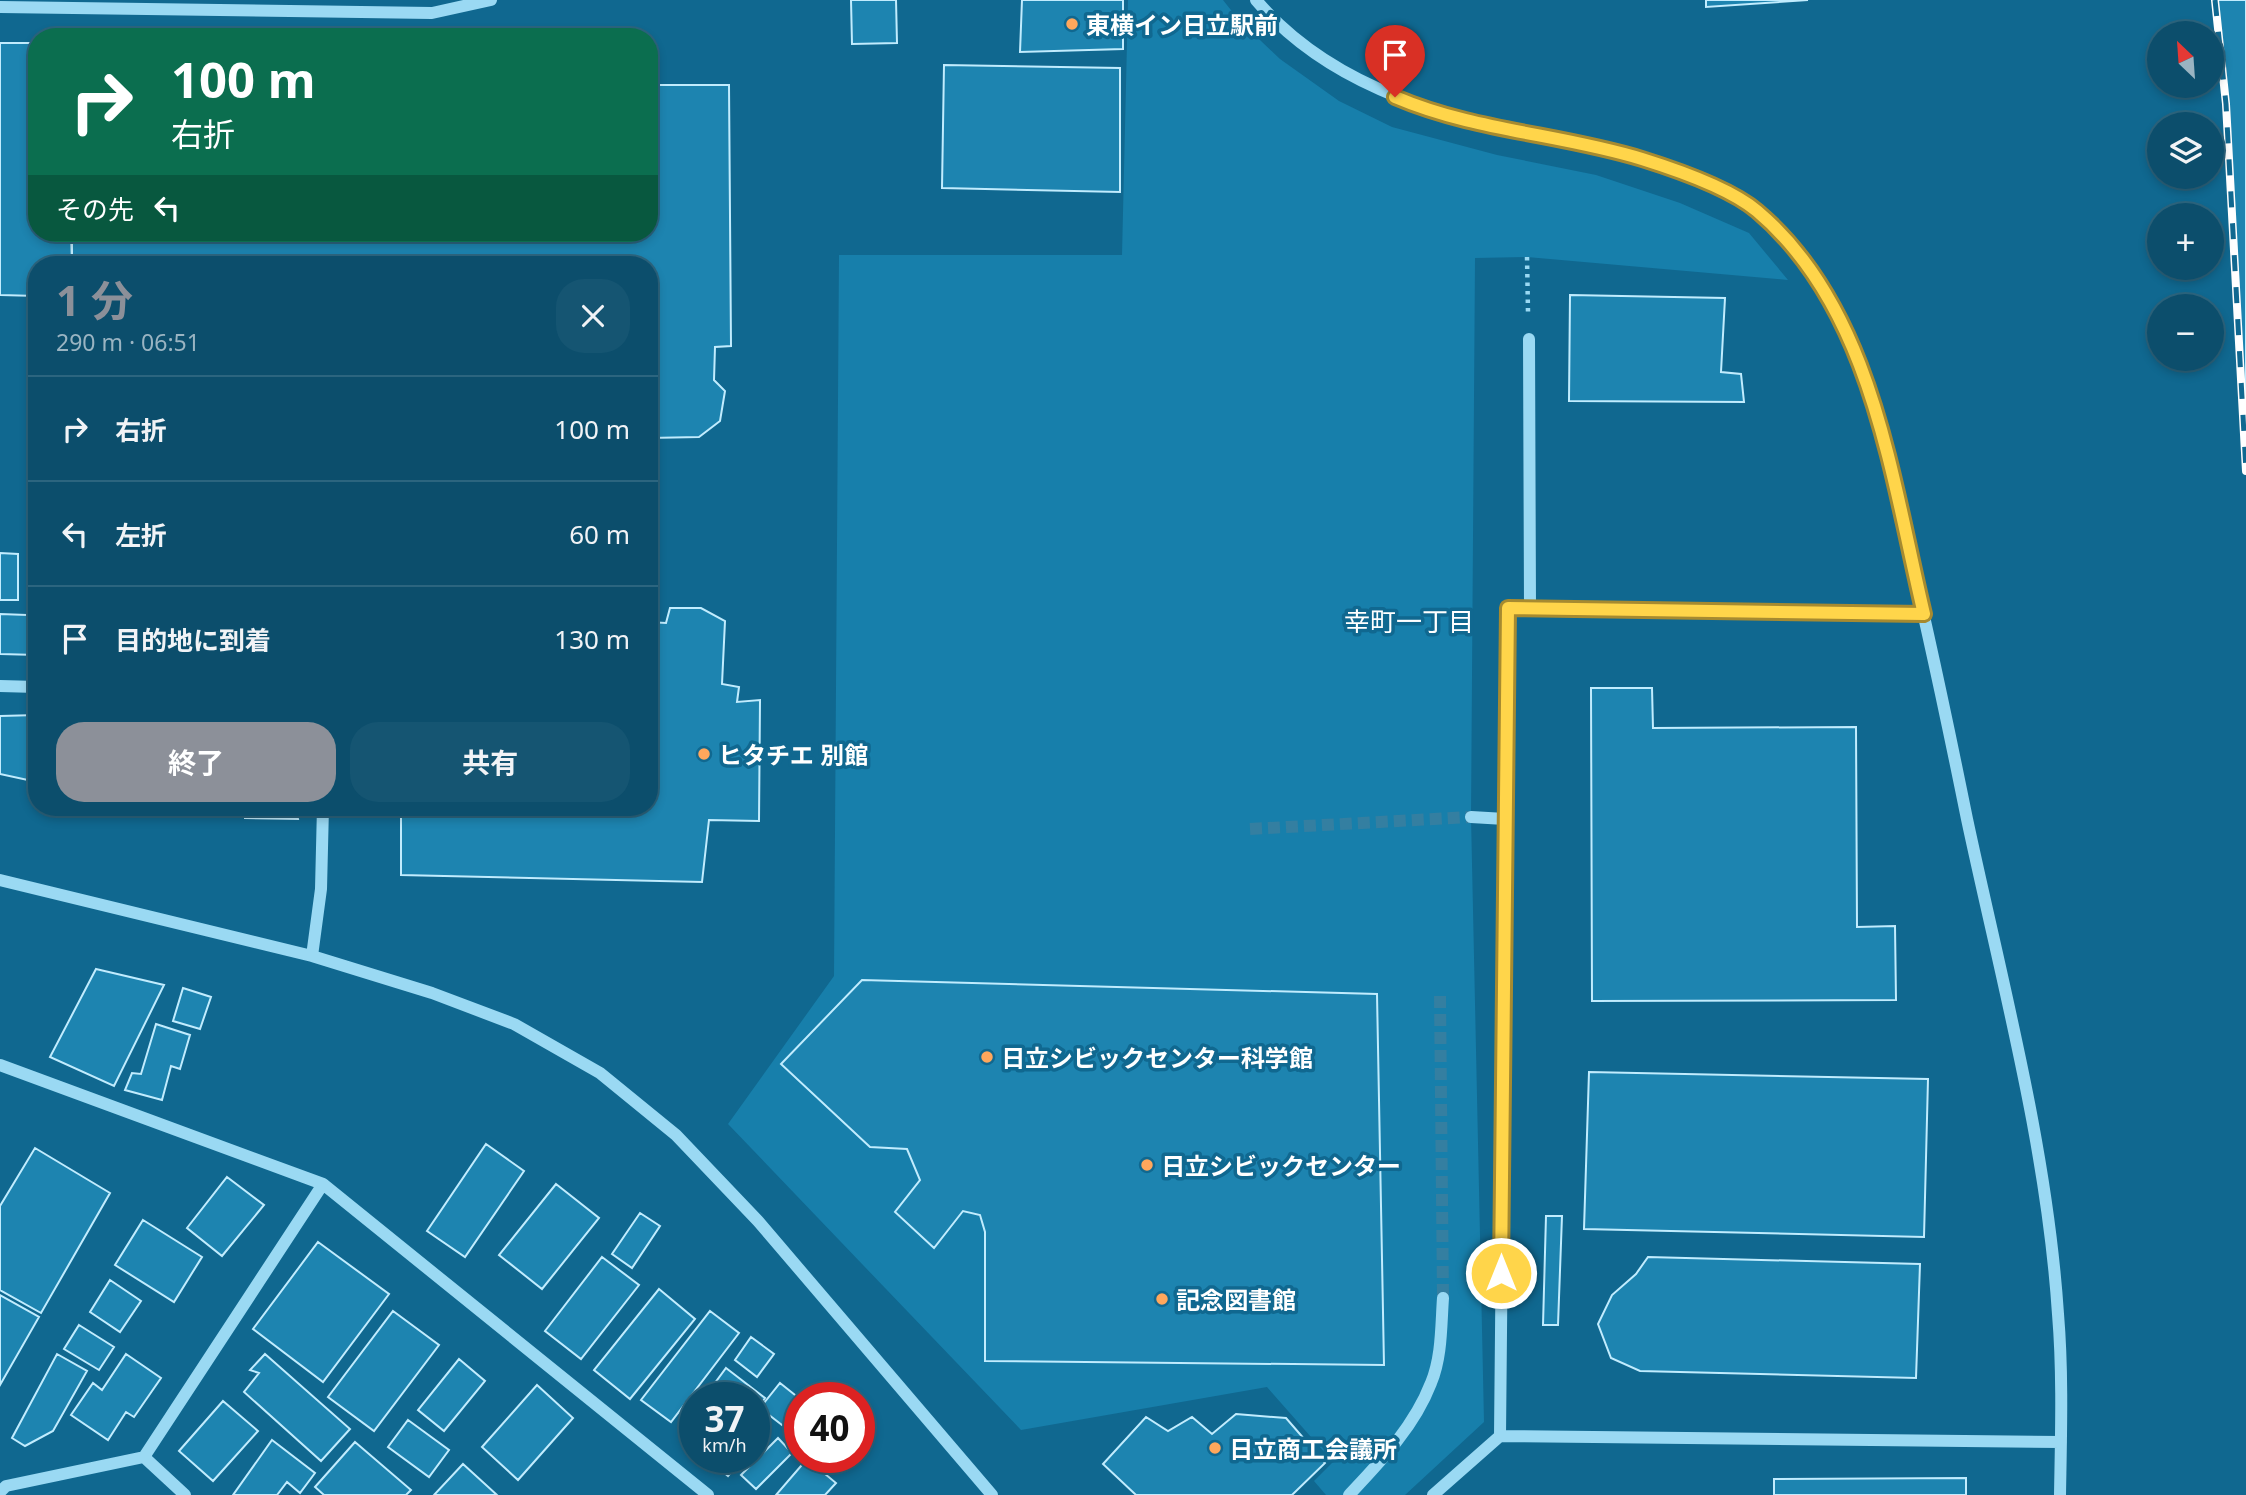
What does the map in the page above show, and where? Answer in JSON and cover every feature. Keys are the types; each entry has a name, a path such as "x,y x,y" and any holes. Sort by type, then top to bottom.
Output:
{"street":[{"path":"0,7 432,13 491,0"},
{"path":"1256,0 1293,38 1359,81 1414,105 1483,124 1640,158 1701,181 1755,209 1794,248 1828,295 1853,349 1880,430 1924,614 2030,1109 2059,1315 2060,1495"},
{"path":"1529,339 1530,608"},
{"path":"1500,1436 1508,608 1924,614"},
{"path":"0,687 28,687"},
{"path":"312,956 321,889 323,816"},
{"path":"1471,817 1505,819"},
{"path":"0,880 312,956 432,993 514,1024 600,1073 676,1135 758,1221 992,1495"},
{"path":"0,1065 323,1184 708,1495"},
{"path":"0,1492 6,1486 144,1457 323,1184"},
{"path":"1349,1495 1388,1455 1414,1417 1432,1381 1441,1336 1443,1298"},
{"path":"1433,1495 1500,1436 2061,1442"},
{"path":"144,1457 185,1495"}],"path":[{"path":"1527,257 1529,339"}],"shaded area":[{"path":"1128,0 1223,0 1238,19 1280,59 1339,101 1392,127 1497,155 1596,175 1680,203 1749,233 1788,280 1527,257 1475,258 1471,817 1484,1422 1405,1495 1326,1495 1314,1481 1333,1462 1267,1387 1021,1430 728,1124 834,976 839,255 1122,255"}],"building":[{"path":"851,0 896,0 897,43 852,44"},
{"name":"東横イン日立駅前","path":"1022,0 1123,0 1123,49 1020,52"},
{"path":"1706,0 1808,0 1706,7"},
{"path":"2217,0 2246,0 2246,451 2223,98 2224,21 2218,21"},
{"path":"0,43 28,43 28,242 72,242 72,256 28,256 28,296 0,295"},
{"path":"944,65 1120,68 1120,192 942,188"},
{"path":"658,85 729,85 731,346 715,347 714,380 725,391 720,421 699,437 658,438 658,256 72,256 71,242 658,242"},
{"path":"1570,295 1725,298 1721,372 1741,374 1744,402 1569,401"},
{"path":"0,553 18,554 18,600 0,600"},
{"path":"28,595 28,655 0,654 0,614 27,615"},
{"name":"ヒタチエ 別館","path":"670,608 701,608 725,621 722,684 739,687 737,702 760,700 759,821 709,820 702,882 401,875 401,817 383,816 658,816 658,623 666,623"},
{"path":"1591,688 1652,688 1653,728 1856,727 1857,927 1895,926 1896,1000 1592,1001"},
{"path":"28,715 28,780 0,774 0,716"},
{"path":"297,816 298,819 245,818"},
{"path":"96,969 164,985 114,1086 50,1057"},
{"name":"日立シビックセンター","path":"862,980 1377,994 1384,1365 985,1361 985,1232 980,1215 963,1211 934,1248 895,1212 920,1180 907,1149 870,1147 781,1064"},
{"path":"183,988 211,997 200,1029 173,1021"},
{"path":"156,1024 190,1035 180,1069 171,1066 162,1100 125,1090 132,1073 141,1074"},
{"path":"1589,1072 1928,1079 1924,1237 1584,1229"},
{"path":"486,1144 524,1171 465,1257 427,1231"},
{"path":"35,1148 110,1193 41,1313 0,1290 0,1206"},
{"path":"227,1177 264,1205 222,1256 187,1228"},
{"path":"556,1184 599,1218 542,1289 499,1255"},
{"path":"640,1213 660,1226 632,1268 612,1254"},
{"path":"1546,1216 1562,1216 1558,1325 1543,1325"},
{"path":"143,1220 202,1257 174,1302 115,1265"},
{"path":"318,1242 389,1294 323,1382 253,1329"},
{"path":"602,1257 639,1285 581,1359 545,1331"},
{"path":"1648,1257 1920,1264 1916,1378 1640,1371 1611,1358 1598,1324 1612,1295 1636,1274"},
{"path":"110,1280 141,1301 120,1332 90,1312"},
{"path":"659,1289 695,1319 630,1399 594,1370"},
{"path":"0,1295 39,1317 0,1385"},
{"path":"393,1311 439,1345 374,1431 328,1397"},
{"path":"710,1311 739,1333 702,1382 679,1382 679,1412 671,1422 641,1400"},
{"path":"79,1325 114,1347 99,1370 64,1349"},
{"path":"751,1337 774,1354 757,1377 735,1360"},
{"path":"57,1354 87,1371 53,1431 25,1446 12,1438"},
{"path":"126,1354 161,1378 134,1417 126,1412 108,1440 71,1415 93,1383 102,1390"},
{"path":"265,1354 350,1429 321,1461 244,1392 259,1373 250,1370"},
{"path":"459,1359 485,1381 444,1431 418,1410"},
{"path":"726,1368 744,1382 716,1382"},
{"path":"780,1383 784,1386 784,1427 770,1416 770,1396"},
{"path":"537,1385 573,1418 518,1480 482,1447"},
{"path":"223,1401 258,1431 213,1481 179,1451"},
{"name":"日立商工会議所","path":"1236,1414 1286,1418 1325,1463 1292,1495 1136,1495 1103,1464 1146,1417 1168,1431 1192,1417 1212,1434"},
{"path":"408,1420 449,1450 429,1477 388,1447"},
{"path":"778,1438 784,1444 784,1461 756,1489 741,1475 770,1473 770,1446"},
{"path":"272,1440 315,1473 300,1493 287,1482 277,1495 233,1495"},
{"path":"355,1442 411,1490 406,1495 324,1495 315,1487"},
{"path":"463,1464 497,1495 434,1495"},
{"path":"795,1473 824,1473 836,1483 825,1495 776,1495"},
{"path":"1966,1478 1966,1495 1774,1495 1774,1479"}],"tunnel":[{"path":"1250,829 1471,817"},
{"path":"1440,996 1443,1298"}],"railway":[{"path":"2215,0 2226,104 2246,471"}],"place":[{"name":"東横イン日立駅前","path":"1072,24"},
{"name":"ヒタチエ 別館","path":"704,754"},
{"name":"日立シビックセンター科学館","path":"987,1057"},
{"name":"日立シビックセンター","path":"1147,1165"},
{"name":"記念図書館","path":"1162,1299"},
{"name":"日立商工会議所","path":"1215,1448"}],"district":[{"name":"幸町一丁目","path":"1409,621"}],"route":[{"path":"1395,97 1483,124 1640,158 1701,181 1755,209 1794,248 1828,295 1853,349 1880,430 1924,614 1508,608 1501,1273"}]}
